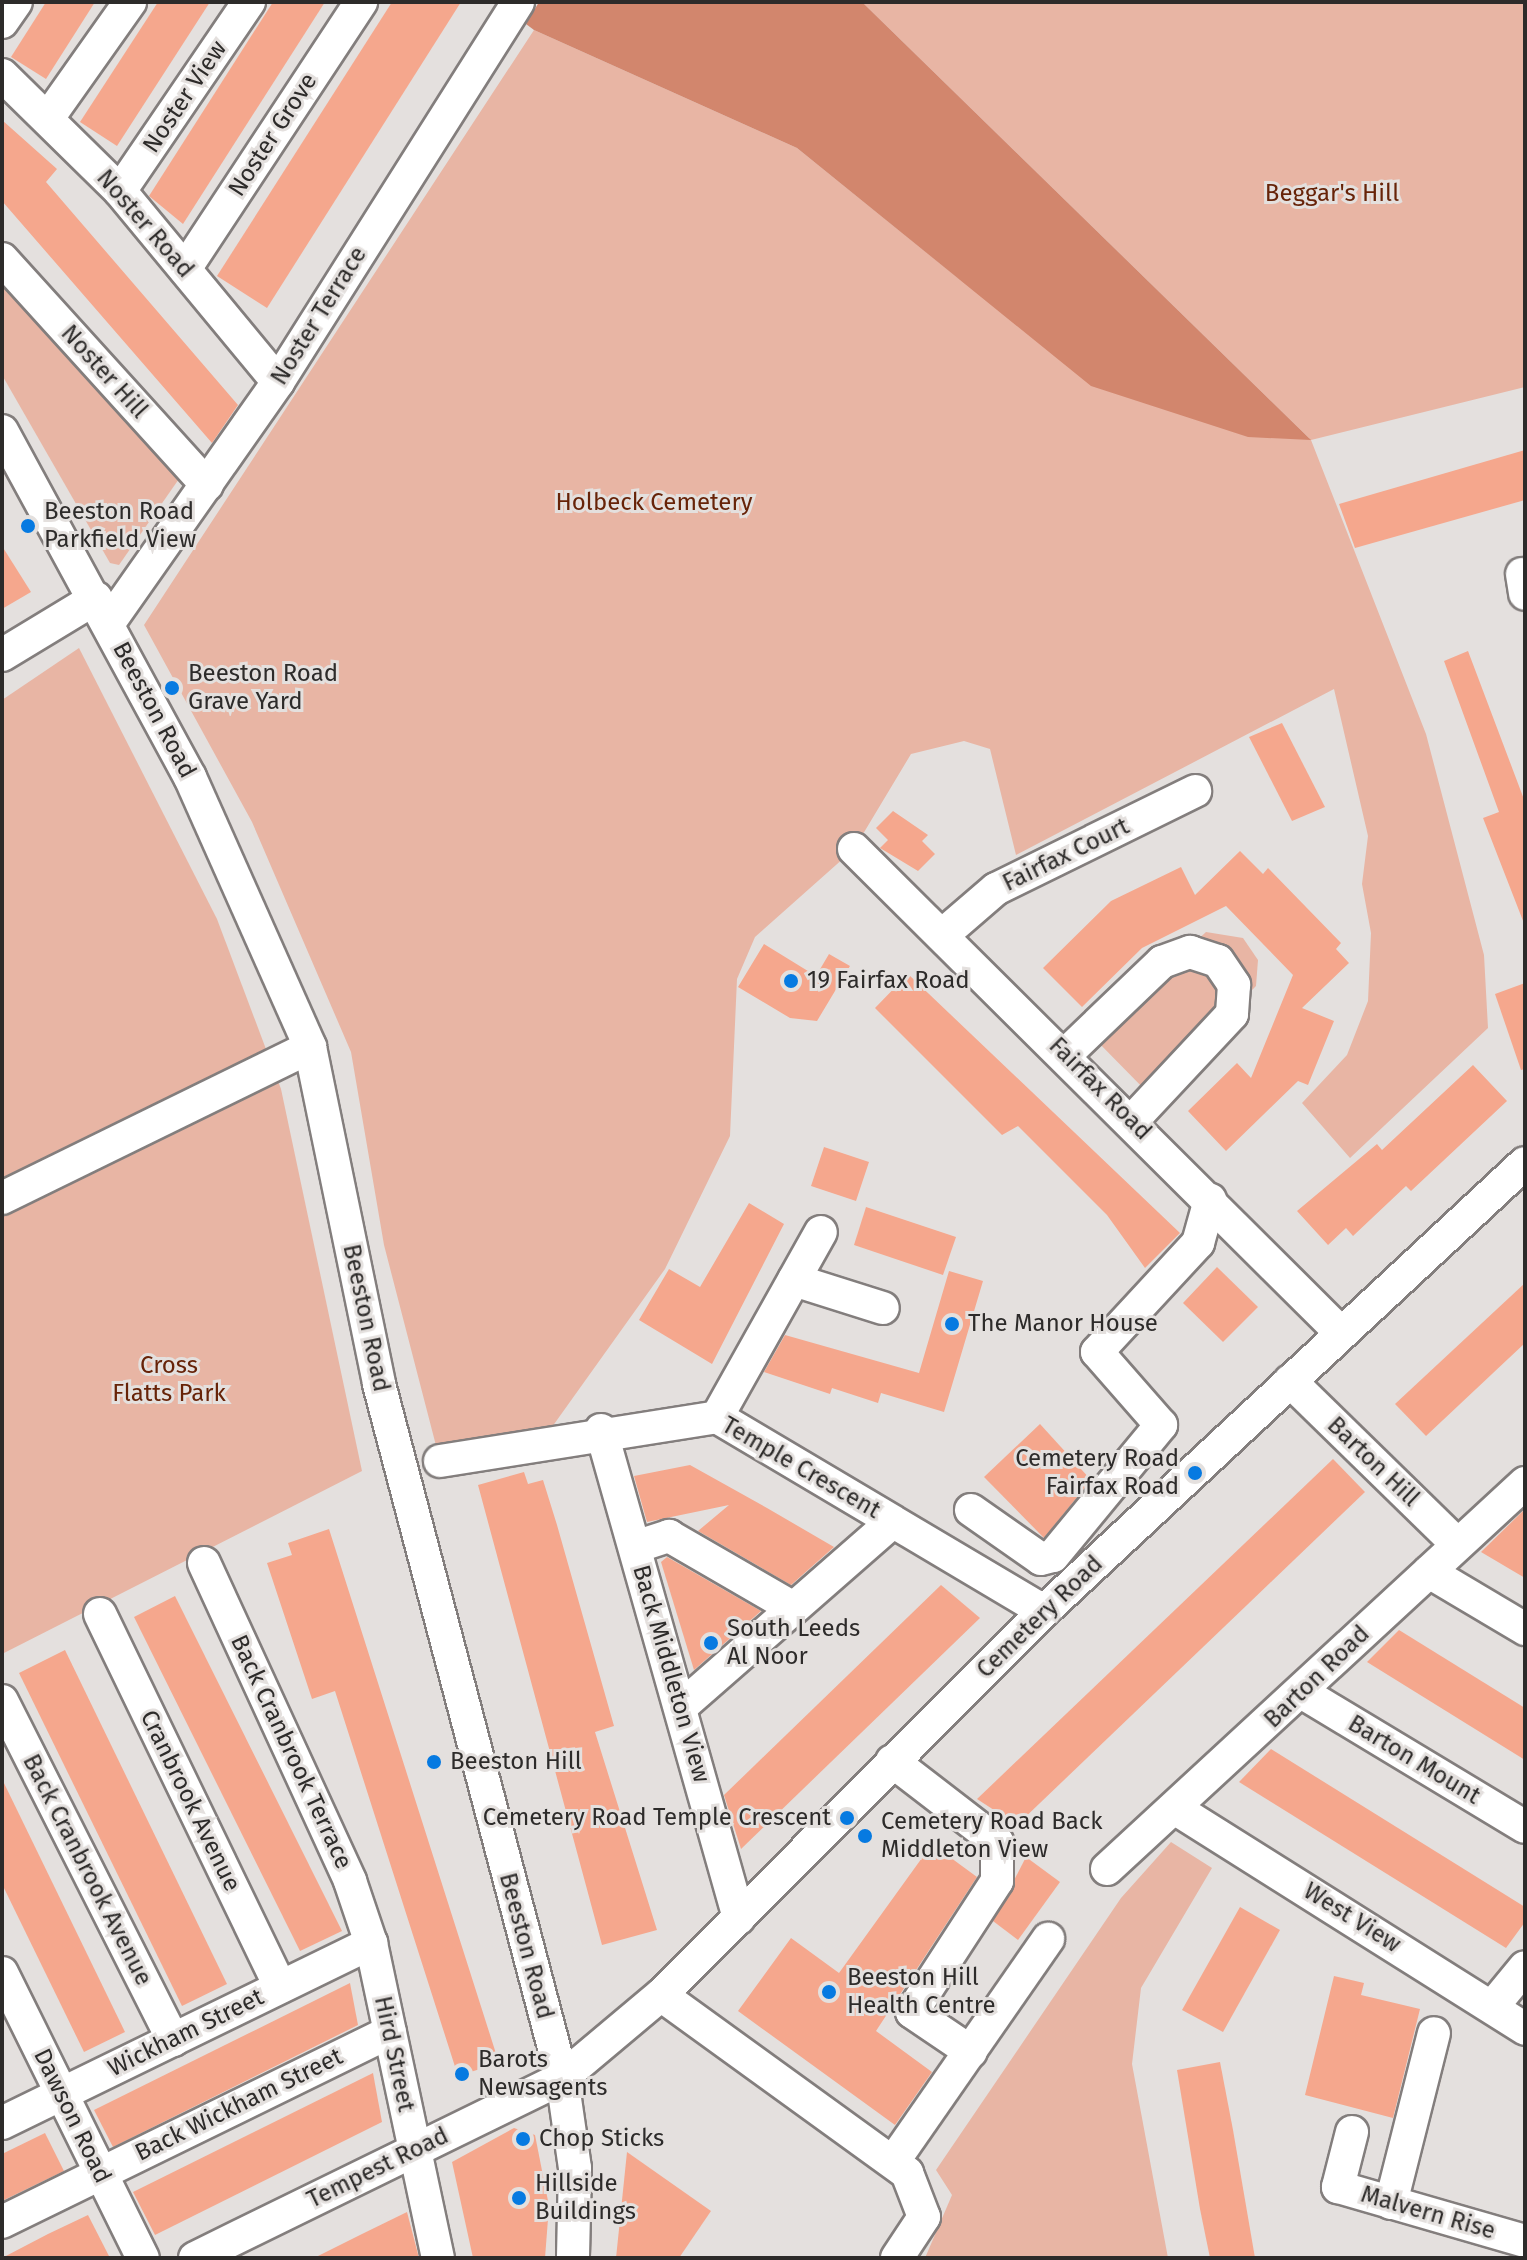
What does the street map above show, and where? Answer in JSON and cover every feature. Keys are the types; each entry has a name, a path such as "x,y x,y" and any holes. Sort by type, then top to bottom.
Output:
{"street":[{"path":"2,22 16,2"},
{"path":"48,118 130,2"},
{"name":"Noster View","path":"120,191 249,2"},
{"name":"Noster Grove","path":"185,269 361,2"},
{"name":"Noster Terrace","path":"102,611 207,485 278,382 518,2"},
{"name":"Noster Road","path":"2,75 120,191 278,382"},
{"name":"Noster Hill","path":"2,259 207,485"},
{"name":"Beeston Road","path":"2,431 15,479 102,611 190,777 310,1047 379,1384 562,2078 575,2168 573,2258"},
{"path":"2,655 102,611"},
{"name":"Fairfax Court","path":"946,932 996,889 1195,791"},
{"name":"Fairfax Road","path":"854,849 946,932 1341,1333"},
{"path":"1066,1054 1162,962 1190,952 1218,961 1234,985 1232,1014 1132,1121"},
{"path":"2,1198 310,1047"},
{"name":"Cemetery Road","path":"562,2078 661,1995 1044,1611 1525,1163"},
{"path":"971,1510 1041,1559 1053,1556 1161,1425 1097,1352 1198,1243 1210,1200"},
{"path":"717,1417 821,1232"},
{"path":"794,1280 883,1308"},
{"name":"Barton Hill","path":"1290,1381 1456,1543"},
{"name":"Temple Crescent","path":"440,1461 601,1430 717,1417 1044,1611"},
{"name":"Back Middleton View","path":"601,1430 682,1706 739,1918"},
{"name":"Barton Road","path":"1107,1869 1303,1693 1456,1543 1525,1483"},
{"path":"682,1706 892,1522"},
{"path":"635,1547 669,1536 793,1608"},
{"name":"Back Cranbrook Terrace","path":"204,1563 350,1881 371,1943"},
{"path":"1429,1572 1525,1629"},
{"name":"Cranbrook Avenue","path":"100,1614 280,1987"},
{"name":"Barton Mount","path":"1303,1693 1525,1827"},
{"name":"Back Cranbrook Avenue","path":"2,1701 173,2040"},
{"path":"892,1761 997,1842 997,1881 912,2012 971,2052"},
{"name":"West View","path":"1176,1809 1525,2029"},
{"path":"893,2162 1048,1939"},
{"name":"Wickham Street","path":"2,2123 371,1943"},
{"name":"Hird Street","path":"371,1943 438,2258"},
{"path":"1493,2006 1525,1967"},
{"name":"Dawson Road","path":"2,1973 143,2258"},
{"path":"661,1995 907,2173 924,2217 897,2258"},
{"name":"Back Wickham Street","path":"2,2222 390,2032"},
{"path":"1391,2203 1434,2033"},
{"name":"Tempest Road","path":"195,2258 562,2078"},
{"name":"Malvern Rise","path":"1352,2132 1338,2187 1525,2241"}],"green space":[{"name":"Holbeck Cemetery","path":"862,2 1525,2 1525,387 1311,440 1426,734 1484,955 1488,1028 1350,1158 1302,1103 1347,1055 1368,1001 1371,933 1362,884 1368,836 1334,689 1016,855 990,749 964,741 911,754 854,849 755,937 737,979 730,1136 665,1269 542,1441 440,1461 384,1245 351,1052 252,822 144,625 534,30 797,148 958,278 1310,439"},
{"path":"2,271 181,476 119,565 110,563 2,375"},
{"name":"Cross Flatts Park","path":"79,648 217,919 281,1089 362,1471 2,1654 2,700"},
{"path":"1206,932 1243,938 1258,960 1256,986 1150,1095 1093,1037"},
{"path":"1171,1842 1212,1868 1141,1988 1132,2064 1168,2258 925,2258 952,2195 936,2170 1121,1898"}],"shaded area":[{"path":"539,2 862,2 1311,440 1248,437 1091,386 797,148 534,30 526,24"}],"building":[{"path":"46,2 95,2 46,79 11,57"},
{"path":"158,2 210,2 117,146 80,122"},
{"path":"273,2 325,2 183,224 149,196"},
{"path":"392,2 461,2 267,308 217,276"},
{"path":"2,120 57,169 46,182 238,405 212,443 2,201"},
{"path":"1525,450 1525,500 1355,548 1339,504"},
{"path":"2,546 31,592 2,609"},
{"path":"1468,651 1525,802 1525,926 1483,818 1499,812 1444,661"},
{"path":"1282,723 1325,807 1292,821 1249,737"},
{"path":"893,811 928,835 922,841 935,854 918,871 880,848 888,840 876,828"},
{"path":"1240,851 1263,874 1268,868 1341,943 1336,949 1349,963 1302,1008 1334,1021 1308,1085 1298,1081 1226,1151 1188,1111 1237,1063 1251,1078 1293,975 1226,906 1142,948 1082,1007 1043,968 1111,901 1181,867 1195,895"},
{"name":"19 Fairfax Road","path":"764,944 816,976 829,954 850,966 817,1021 790,1018 738,987"},
{"path":"908,974 1180,1233 1145,1268 1107,1215 1018,1126 1002,1135 875,1008"},
{"path":"1525,983 1525,1069 1521,1070 1495,994"},
{"path":"1473,1065 1507,1101 1411,1191 1406,1186 1353,1236 1346,1228 1328,1245 1297,1211 1377,1144 1382,1150"},
{"path":"824,1147 869,1162 856,1201 811,1186"},
{"path":"749,1203 784,1224 712,1364 639,1320 669,1269 700,1287"},
{"path":"866,1207 956,1237 943,1275 854,1245"},
{"path":"1217,1267 1258,1307 1223,1342 1183,1303"},
{"path":"949,1271 983,1281 944,1412 881,1393 878,1403 832,1388 830,1394 764,1372 785,1335 919,1373"},
{"path":"1525,1283 1525,1343 1426,1436 1395,1404"},
{"path":"1040,1424 1091,1480 1044,1538 984,1477"},
{"path":"1333,1459 1365,1492 1017,1825 977,1799"},
{"path":"690,1465 834,1547 791,1585 698,1531 729,1505 647,1522 634,1476"},
{"path":"524,1472 528,1484 543,1480 557,1525 614,1726 595,1732 657,1930 602,1945 478,1485"},
{"path":"1525,1509 1525,1578 1481,1552"},
{"path":"329,1529 499,2063 458,2076 335,1691 312,1699 267,1563 292,1555 288,1543"},
{"name":"South Leeds Al Noor","path":"667,1557 761,1611 694,1670 661,1562"},
{"path":"941,1585 980,1618 741,1849 724,1795"},
{"path":"175,1596 342,1931 300,1951 134,1617"},
{"path":"1399,1630 1525,1708 1525,1760 1367,1662"},
{"path":"65,1650 227,1984 182,2006 19,1673"},
{"path":"1271,1749 1525,1907 1525,1922 1506,1948 1239,1782"},
{"path":"2,1779 125,2032 84,2052 2,1884"},
{"name":"Beeston Hill Health Centre","path":"932,1844 977,1877 876,2031 932,2072 895,2125 738,2011 791,1938 839,1973"},
{"path":"1026,1857 1060,1882 1018,1940 993,1921"},
{"path":"1240,1907 1280,1930 1223,2032 1182,2010"},
{"path":"1334,1976 1364,1983 1361,1995 1420,2009 1393,2118 1305,2095"},
{"path":"350,1983 358,2025 113,2147 94,2110"},
{"path":"1220,2062 1255,2258 1210,2258 1200,2209 1177,2070"},
{"path":"373,2073 382,2122 155,2235 133,2192"},
{"name":"Hillside Buildings","path":"514,2128 535,2135 549,2206 545,2258 473,2258 452,2162"},
{"path":"45,2133 64,2171 2,2201 2,2154"},
{"path":"627,2152 711,2211 679,2258 616,2258"},
{"path":"407,2212 419,2258 314,2258 362,2234"},
{"path":"88,2215 110,2258 2,2258 48,2234"}],"place":[{"name":"Beeston Road Parkfield View","path":"28,526"},
{"name":"Beeston Road Grave Yard","path":"172,688"},
{"name":"19 Fairfax Road","path":"791,981"},
{"name":"The Manor House","path":"952,1324"},
{"name":"Cemetery Road Fairfax Road","path":"1195,1473"},
{"name":"South Leeds Al Noor","path":"711,1643"},
{"name":"Beeston Hill","path":"434,1762"},
{"name":"Cemetery Road Temple Crescent","path":"847,1818"},
{"name":"Cemetery Road Back Middleton View","path":"865,1836"},
{"name":"Beeston Hill Health Centre","path":"829,1992"},
{"name":"Barots Newsagents","path":"462,2074"},
{"name":"Chop Sticks","path":"523,2139"},
{"name":"Hillside Buildings","path":"519,2198"}],"park label":[{"name":"Beggar's Hill","path":"1332,194"}]}
